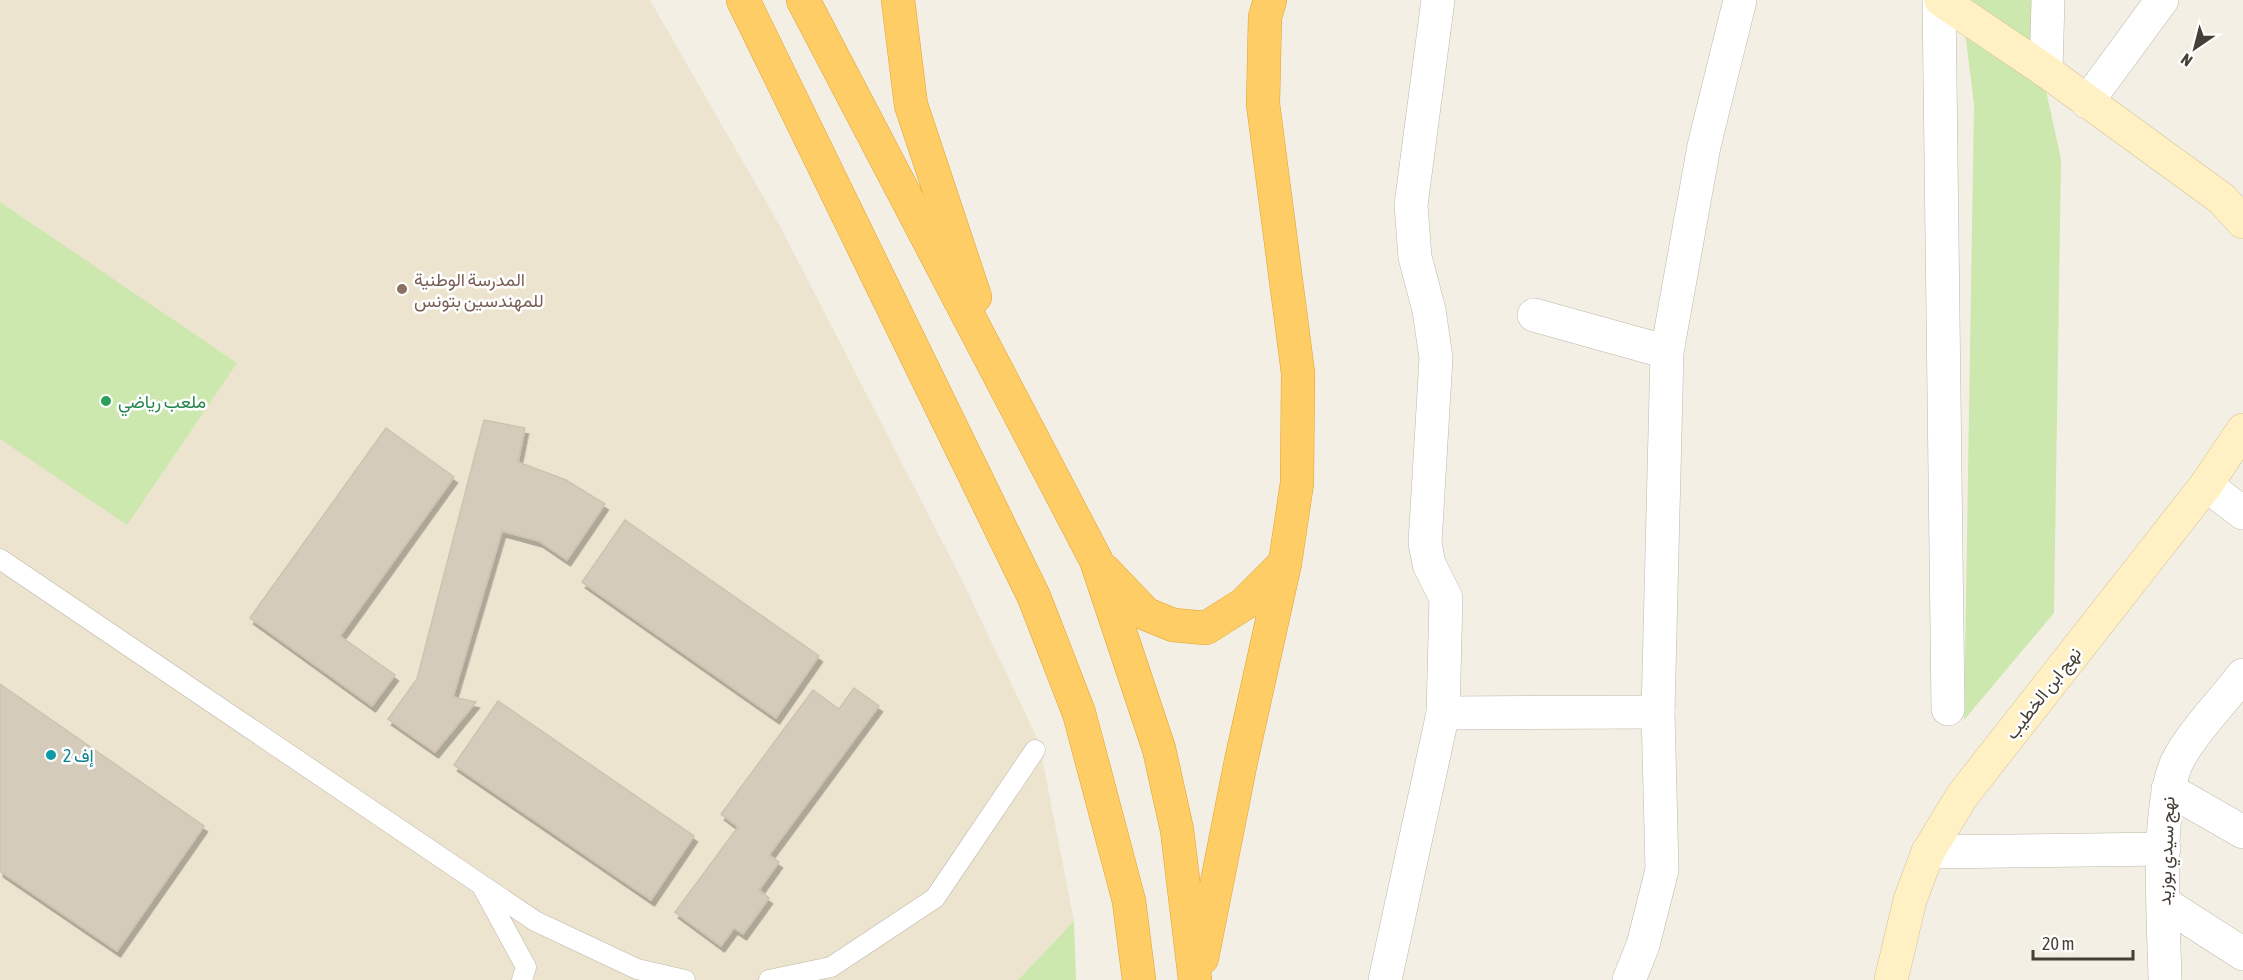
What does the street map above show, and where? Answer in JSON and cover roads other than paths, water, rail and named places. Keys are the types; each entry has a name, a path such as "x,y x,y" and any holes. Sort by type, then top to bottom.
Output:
{"highway":[{"path":"726,0 807,135"},
{"path":"743,0 807,135 947,415 1038,608 1082,725 1129,902 1139,980"},
{"path":"803,0 1096,560 1159,749 1176,830 1196,980"},
{"path":"898,0 911,105 1004,384"},
{"path":"1196,980 1285,563 1297,483 1298,373 1263,104 1265,17 1270,0"},
{"path":"1096,560 1146,614 1173,625 1206,628 1244,604 1285,563"}],"street":[{"path":"1385,980 1443,713 1446,598 1429,564 1425,543 1436,358 1429,310 1414,257 1411,205 1438,0"},
{"path":"1629,980 1643,945 1662,870 1658,712 1667,352 1706,136 1740,0"},
{"path":"1940,0 2046,71 2236,209"},
{"path":"1940,0 1948,710"},
{"path":"2046,71 2048,0"},
{"path":"2086,102 2162,0"},
{"path":"1534,315 1667,352"},
{"name":"نهج ابن الخطيب","path":"1891,980 1910,900 1928,852 1962,796 2206,484 2243,430"},
{"path":"2206,484 2243,513"},
{"name":"نهج سيدي بوزيد","path":"2165,980 2164,849 2168,789 2183,751 2243,675"},
{"path":"1443,713 1658,712"},
{"path":"2168,789 2243,832"},
{"path":"1928,852 2164,849"},
{"path":"2164,903 2240,945"}],"lane":[{"path":"0,559 535,921 637,969 685,980"},
{"path":"806,980 831,967 935,898 1035,750"},
{"path":"480,884 526,967 522,980"},
{"path":"769,980 831,967"}],"place":[{"name":"المدرسة الوطنية للمهندسين بتونس","path":"402,289"},
{"name":"ملعب رياضي","path":"106,401"},
{"name":"إف 2","path":"51,755"}]}
